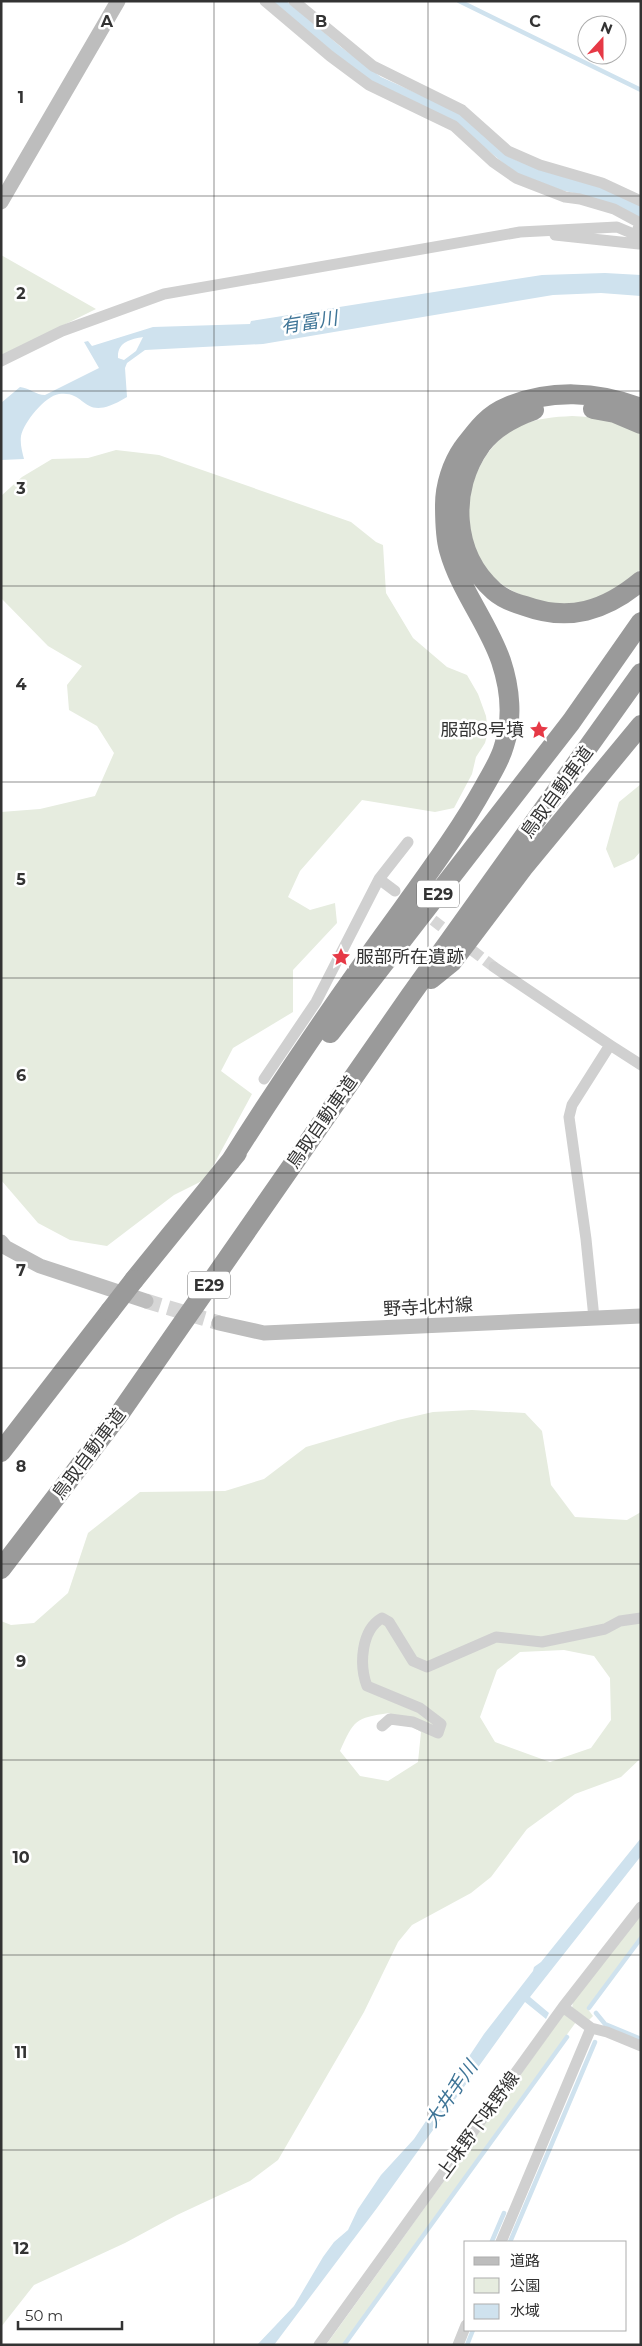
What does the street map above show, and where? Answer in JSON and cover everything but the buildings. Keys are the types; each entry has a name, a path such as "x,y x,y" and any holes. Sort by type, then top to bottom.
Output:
{"highway":[{"path":"230,1162 346,988 475,803 504,746 510,711 501,660 460,577 450,550 445,523 445,495 450,473 458,456 476,430 495,412 529,398 562,394 586,394 625,402 641,408"},
{"path":"641,424 614,413 583,407 558,406 533,410 511,420 495,430 481,445 468,466 460,495 458,522 466,550 477,570 494,591 513,602 534,610 560,615 588,611 628,592 641,581"},
{"name":"鳥取自動車道","path":"1,1452 134,1280 230,1162 571,722 641,622"},
{"name":"鳥取自動車道","path":"1,1569 120,1413 410,996 641,674"},
{"path":"410,996 452,962 522,868 641,725"}],"street":[{"path":"1,202 118,1"},
{"path":"1,361 62,331 164,294 274,273 524,232 637,241 640,223 614,209 565,197 516,178 493,162 454,126 369,85 330,56 265,1"},
{"path":"294,1 373,66 462,110 508,152 540,166 602,183 641,201"},
{"path":"264,1079 316,1002 379,879 408,842"},
{"path":"379,879 395,891"},
{"path":"494,967 641,1065"},
{"path":"594,1318 586,1239 569,1117 572,1105 610,1045"},
{"path":"1,1242 5,1247 40,1266 146,1301"},
{"name":"野寺北村線","path":"219,1323 264,1333 641,1316"},
{"path":"382,1726 390,1719 413,1722 438,1733 441,1724 432,1715 420,1708 367,1686 361,1660 374,1622 382,1618 390,1622 414,1661 427,1667 496,1637 542,1642 605,1629 620,1621 641,1618"},
{"name":"上味野下味野線","path":"319,2345 563,2007 641,1907"},
{"path":"563,2007 591,2028 607,2032 641,2046"},
{"path":"501,2241 591,2028"},
{"path":"458,2345 464,2330"}],"green space":[{"path":"1,255 96,309 1,356"},
{"path":"552,417 605,418 641,431 641,569 598,598 573,606 560,607 548,605 518,593 505,587 494,578 480,561 471,541 468,519 470,496 476,474 487,454 502,438 520,426 533,421"},
{"path":"116,450 159,455 351,522 376,542 383,545 386,593 413,638 447,667 467,675 478,694 486,716 488,732 485,743 476,757 472,774 454,808 435,812 362,800 300,871 288,897 310,910 335,903 337,923 293,970 293,1012 233,1048 221,1071 252,1094 206,1179 174,1195 107,1246 70,1240 38,1223 1,1180 1,812 40,809 95,796 114,753 97,726 69,710 67,685 82,666 48,646 1,598 1,496 22,477 52,459 88,458"},
{"path":"641,784 641,851 634,859 614,868 606,849 619,802"},
{"path":"472,1410 525,1413 542,1431 551,1485 575,1517 627,1520 641,1512 641,1758 621,1777 575,1794 527,1829 491,1877 471,1893 412,1925 398,1942 364,2012 278,2160 250,2181 177,2215 125,2243 34,2285 1,2327 1,1621 11,1625 34,1623 68,1593 88,1533 140,1492 225,1491 264,1479 306,1447 398,1420 433,1412","holes":["564,1650 594,1656 610,1678 611,1720 591,1748 550,1762 495,1742 480,1717 497,1670 520,1652","389,1713 421,1732 418,1762 388,1781 360,1776 340,1751 357,1722 369,1717"]},
{"path":"641,1915 641,1936 587,2008 593,2016 589,2020 572,2009 573,2001"},
{"path":"564,2014 576,2022 342,2345 326,2345"}],"water":[{"path":"272,1 286,1 341,47 381,77 456,111 506,155 518,161 595,185 641,206 641,219 574,193 547,187 515,173 454,122 373,82 347,64"},
{"name":"有富川","path":"605,273 641,275 641,296 601,293 553,295 263,344 145,350 127,363 125,368 127,397 112,405 101,408 93,407 69,394 53,396 42,404 23,430 21,448 24,459 1,460 1,403 20,387 45,395 99,368 84,342 88,341 92,346 153,327 250,324 251,321 542,275","holes":["143,337 136,351 124,360 118,358 122,345 130,340"]},
{"name":"大井手川","path":"641,1838 641,1856 530,1997 549,2013 546,2019 525,2002 377,2208 274,2345 257,2345 294,2306 323,2257 334,2242 348,2230 358,2209 381,2175 414,2139 484,2034 533,1971 534,1967 541,1962"}],"waterway":[{"path":"459,1 641,90"},
{"path":"589,2008 641,1938"},
{"path":"596,2013 605,2024 641,2039"},
{"path":"344,2345 567,2037"},
{"path":"510,2241 595,2042"},
{"path":"492,2241 504,2213"},
{"path":"467,2345 473,2331"}],"tunnel":[{"path":"420,910 494,967"},
{"path":"146,1301 219,1323"}],"place":[{"name":"服部8号墳","path":"539,730"},
{"name":"服部所在遺跡","path":"341,957"}]}
